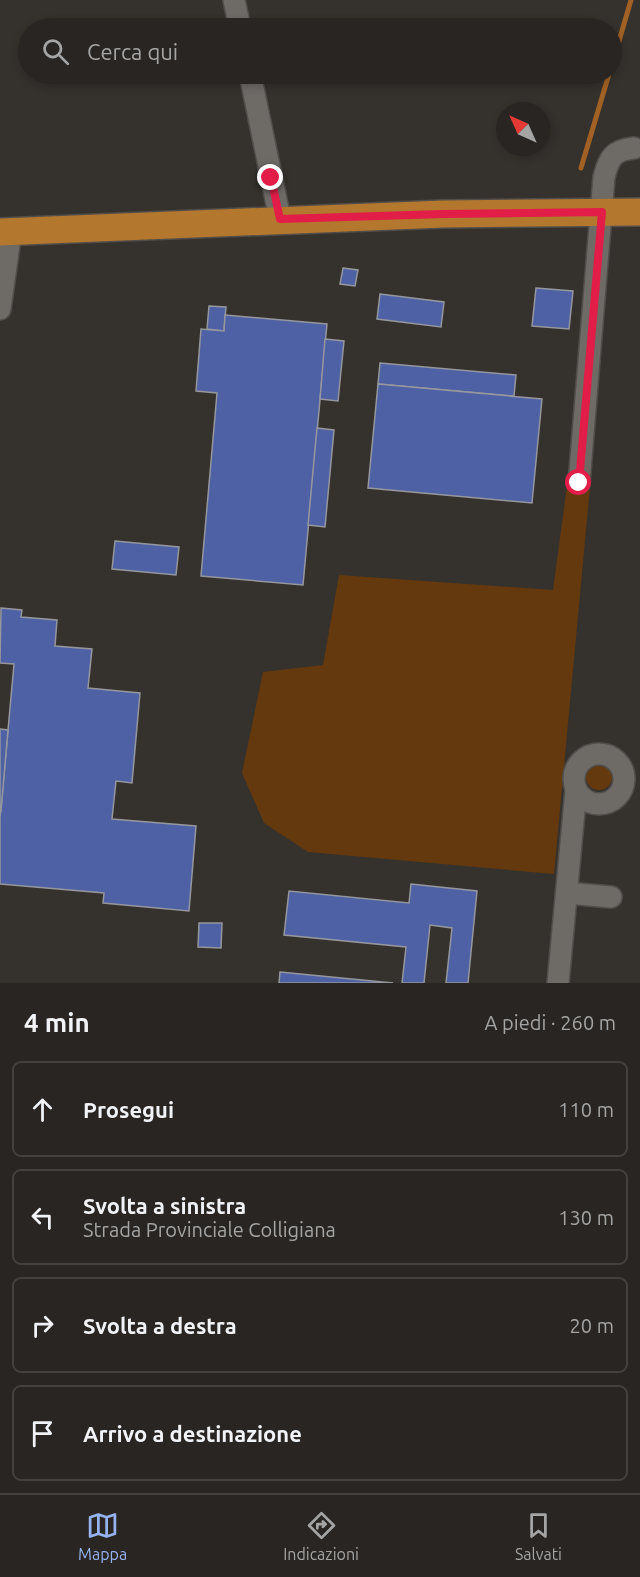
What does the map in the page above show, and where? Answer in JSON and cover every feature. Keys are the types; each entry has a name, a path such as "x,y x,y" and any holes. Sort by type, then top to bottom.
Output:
{"main road":[{"path":"5,232 454,213 640,212"}],"street":[{"path":"234,0 238,18"},
{"path":"252,84 280,219"},
{"path":"579,483 604,177 609,160 618,151 634,148"},
{"path":"0,309 5,232"},
{"path":"558,983 576,790"},
{"path":"567,893 611,897"}],"shaded area":[{"path":"567,486 590,487 554,874 308,852 264,823 242,773 263,672 323,665 339,575 553,590"},
{"path":"599,764 608,768 612,777 608,786 599,790 590,786 586,777 590,768"}],"building":[{"path":"343,268 358,270 355,286 340,284"},
{"path":"536,288 573,291 569,329 532,326"},
{"path":"380,294 444,302 441,327 377,319"},
{"path":"209,306 226,307 224,331 207,329"},
{"path":"225,315 327,324 303,585 201,576 217,393 196,391 201,329 224,331"},
{"path":"325,339 344,341 338,401 320,399"},
{"path":"380,363 516,375 514,396 378,384"},
{"path":"378,384 542,399 532,503 368,488"},
{"path":"317,428 334,430 325,527 308,525"},
{"path":"115,541 179,547 176,575 112,569"},
{"path":"1,608 22,610 21,617 57,620 55,646 92,649 88,688 140,693 132,783 116,781 112,819 196,826 189,911 103,903 104,893 0,884 0,818 14,664 0,663"},
{"path":"0,729 8,730 1,811 0,810"},
{"path":"411,884 477,891 468,983 446,983 452,928 430,925 424,983 402,983 406,947 284,935 289,891 409,903"},
{"path":"199,923 222,923 221,948 198,947"},
{"path":"280,972 393,983 279,983"}],"waterway":[{"path":"622,31 631,0"},
{"path":"581,168 606,84"}],"route":[{"path":"271,178 280,219 560,211 602,212 579,483"}]}
